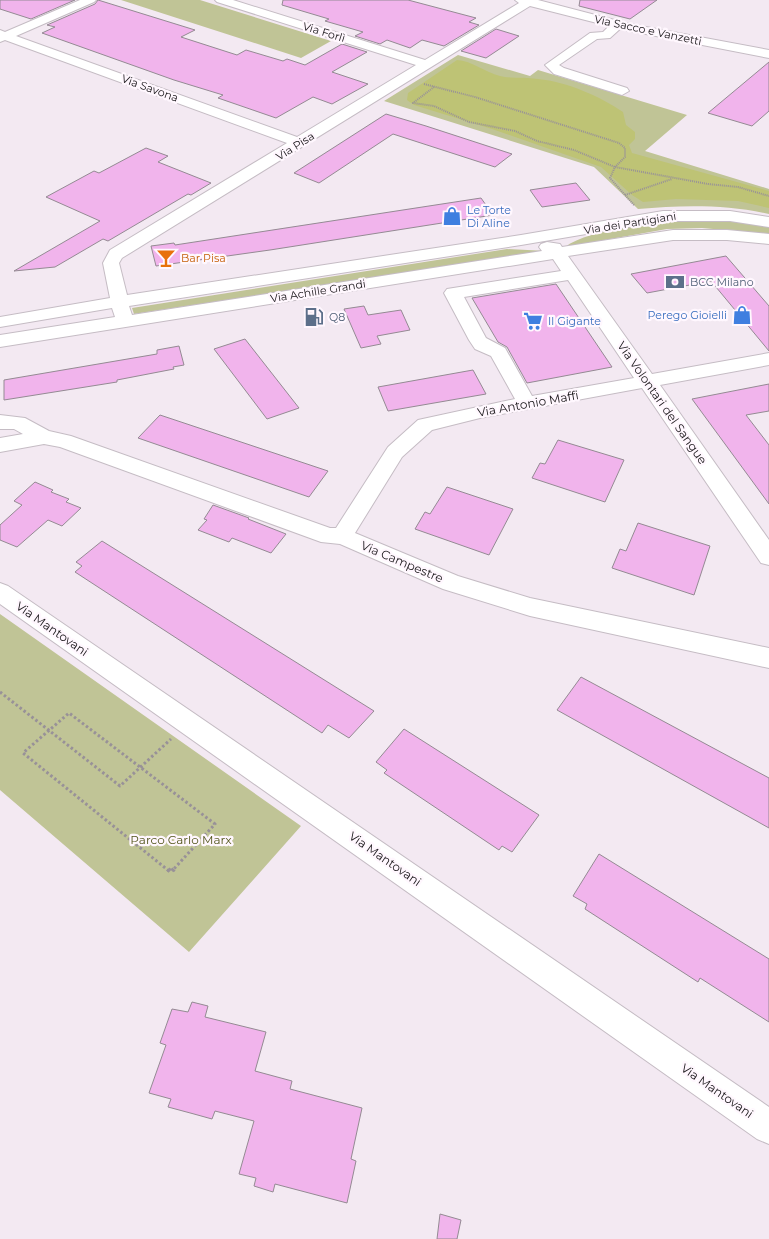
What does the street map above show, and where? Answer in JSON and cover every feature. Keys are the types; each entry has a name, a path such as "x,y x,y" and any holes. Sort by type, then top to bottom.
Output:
{"street":[{"path":"1,35 78,0"},
{"path":"1,35 90,0"},
{"name":"Via Forlì","path":"221,0 426,64"},
{"name":"Via Pisa","path":"124,320 111,263 112,258 116,254 527,1"},
{"name":"Via Sacco e Vanzetti","path":"527,1 618,32 680,38 769,54"},
{"path":"618,32 594,36 551,65 559,71 622,91"},
{"name":"Via Savona","path":"1,35 299,143"},
{"path":"670,48 680,38"},
{"name":"Via dei Partigiani","path":"521,240 647,219 694,215 730,216 769,222"},
{"path":"521,240 557,252 563,240 590,229"},
{"path":"696,234 769,251"},
{"name":"Via dei Partigiani","path":"557,252 696,234 769,239"},
{"name":"Via Achille Grandi","path":"0,322 521,240"},
{"name":"Via Achille Grandi","path":"0,341 124,320 429,274 557,252"},
{"name":"Via Volontari del Sangue","path":"557,252 769,558"},
{"path":"429,274 435,287 441,291 453,293 572,274"},
{"path":"453,293 478,340 482,345 498,352 526,404"},
{"name":"Via Antonio Maffi","path":"342,536 395,452 425,425 526,404 769,359"},
{"name":"Via Campestre","path":"0,422 18,422 44,438 64,442 158,473 329,536 342,536 451,583 530,607 769,658"},
{"name":"Via Campestre","path":"0,446 44,438"},
{"name":"Via Mantovani","path":"0,592 769,1127"}],"path":[{"path":"401,79 475,98 619,143 625,148 625,157 615,166 610,178 647,219"},
{"path":"434,87 413,103 434,106 469,122 515,132 538,141 574,150 615,166 673,178 738,187 769,196"},
{"path":"625,195 673,178"},
{"path":"0,692 120,786 188,721"},
{"path":"70,712 140,767 216,824 171,872 24,753 70,712"}],"green space":[{"path":"121,0 200,0 331,41 301,58"},
{"path":"458,55 530,76 538,70 687,115 645,151 769,189 769,214 736,208 704,206 638,209 594,167 384,101"},
{"path":"457,60 468,62 500,76 533,78 561,83 593,95 623,112 626,125 635,132 635,139 629,145 632,153 769,191 769,208 738,201 676,199 643,202 632,195 601,167 492,129 414,105 407,100 408,93"},
{"path":"697,220 738,222 769,227 769,234 702,228 667,229 565,247 577,240 609,230 648,224"},
{"path":"507,249 547,251 134,314 132,308"},
{"name":"Parco Carlo Marx","path":"0,614 301,826 189,952 0,790"}],"building":[{"path":"0,0 75,0 31,19 0,9"},
{"path":"98,0 195,30 181,37 237,55 246,50 283,61 287,59 305,65 342,44 367,52 332,72 368,84 332,104 313,97 276,118 218,98 223,95 174,80 42,33 55,27 47,25 95,4"},
{"path":"283,0 408,0 476,18 469,22 479,25 444,46 422,40 410,48 387,40 380,44 355,36 363,32 325,21 329,19 282,5"},
{"path":"580,0 657,0 630,19 579,6"},
{"path":"496,29 519,36 486,58 461,51"},
{"path":"769,62 769,111 752,126 708,113"},
{"path":"386,114 512,154 495,167 393,134 319,183 294,173"},
{"path":"146,148 168,156 158,162 211,183 191,195 188,194 108,241 103,239 55,267 14,271 100,221 46,197 94,171 99,173"},
{"path":"576,183 590,200 542,207 530,190"},
{"path":"481,198 493,215 270,250 156,266 151,246 174,243 175,245"},
{"path":"726,256 769,306 769,351 711,281 647,293 631,274"},
{"name":"Il Gigante","path":"556,284 612,367 527,383 507,347 498,342 472,298"},
{"path":"364,306 368,315 401,310 410,330 377,336 381,344 361,348 344,309"},
{"path":"245,339 299,408 267,419 214,349"},
{"path":"179,346 184,365 173,367 174,369 117,380 117,382 4,400 4,380 157,354 157,350"},
{"path":"473,370 486,394 388,411 378,387"},
{"path":"769,384 769,411 746,415 769,445 769,504 692,399"},
{"path":"160,415 328,471 309,497 138,438"},
{"path":"558,440 624,460 605,502 532,478 540,463 545,464"},
{"path":"35,482 53,490 51,492 69,499 66,502 81,508 62,526 48,520 17,547 0,540 0,525 22,505 14,501"},
{"path":"447,487 513,509 489,555 415,529 425,512 430,514"},
{"path":"213,505 286,534 271,553 232,538 229,542 198,530 207,520 204,519"},
{"path":"638,523 710,546 694,595 612,568 620,549 626,551"},
{"path":"102,541 374,711 349,738 328,725 322,733 75,572 82,566 76,562"},
{"path":"581,677 769,778 769,828 557,710"},
{"path":"404,729 539,815 512,852 502,846 499,850 384,773 387,770 376,762"},
{"path":"599,854 769,959 769,1022 700,978 698,982 585,909 587,904 573,896"},
{"path":"192,1002 208,1006 205,1017 266,1032 255,1071 292,1081 290,1089 362,1108 351,1159 356,1161 347,1203 275,1184 273,1192 254,1186 256,1178 239,1174 254,1121 215,1111 212,1119 168,1107 171,1099 149,1093 166,1045 160,1043 172,1009 188,1012"},
{"path":"440,1214 461,1220 457,1239 437,1239"}],"place":[{"name":"Le Torte Di Aline","path":"452,216"},
{"name":"Bar Pisa","path":"166,258"},
{"name":"BCC Milano","path":"675,282"},
{"name":"Perego Gioielli","path":"742,315"},
{"name":"Q8","path":"314,317"},
{"name":"Il Gigante","path":"533,321"}]}
